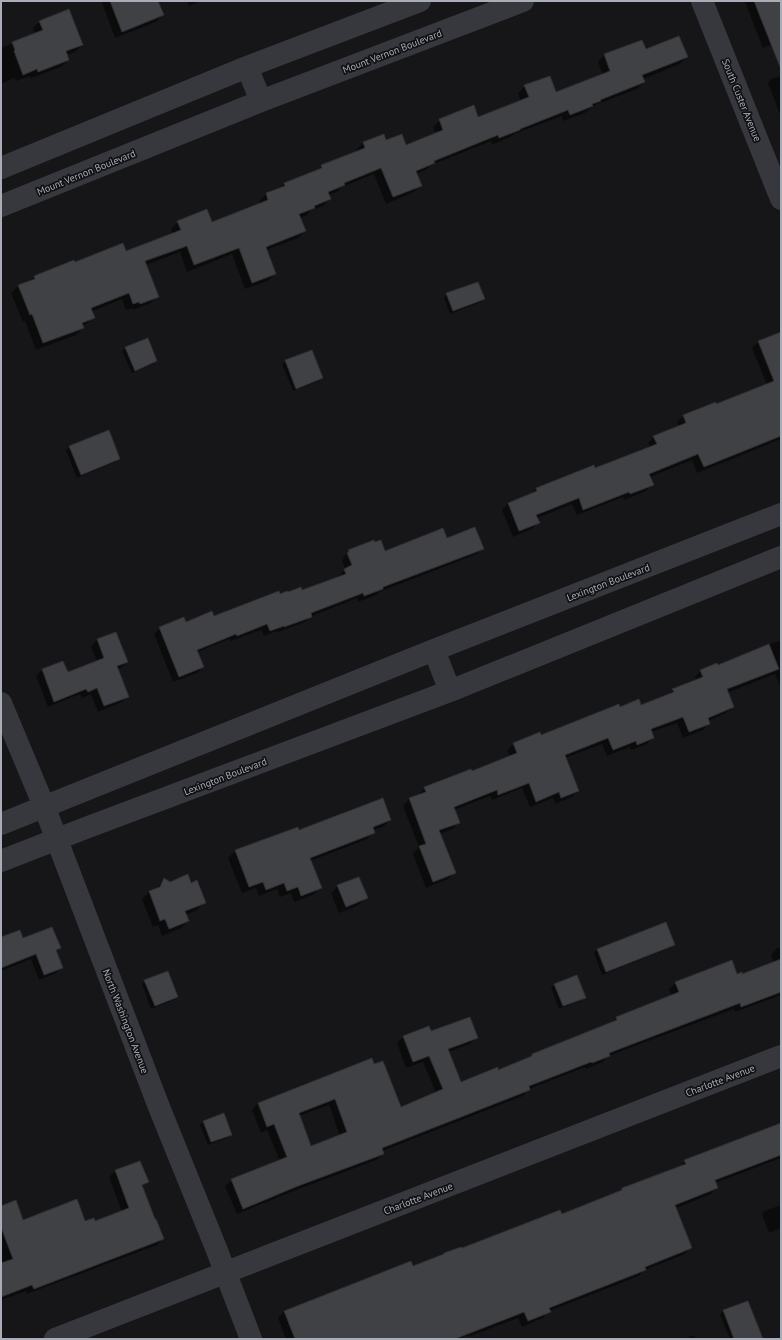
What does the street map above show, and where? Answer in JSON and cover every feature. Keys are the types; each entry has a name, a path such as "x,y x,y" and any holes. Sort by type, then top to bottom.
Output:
{"street":[{"path":"1,168 247,67 420,1"},
{"name":"Mount Vernon Boulevard","path":"1,206 261,101 523,1"},
{"name":"South Custer Avenue","path":"702,1 781,199"},
{"path":"247,67 261,101"},
{"name":"Lexington Boulevard","path":"1,824 434,650 781,514"},
{"name":"Lexington Boulevard","path":"1,861 450,691 781,557"},
{"path":"434,650 450,691"},
{"name":"North Washington Avenue","path":"1,703 57,839 160,1108 251,1339"},
{"name":"Charlotte Avenue","path":"55,1339 781,1056"}],"building":[{"path":"110,1 158,1 164,15 122,32"},
{"path":"754,1 781,1 780,67"},
{"path":"69,9 83,45 66,51 69,60 38,72 37,69 23,75 12,42 43,30 39,21"},
{"path":"679,36 688,57 642,75 645,82 600,100 601,101 592,104 593,106 570,115 568,110 499,138 498,135 434,161 435,163 416,171 422,186 393,197 381,168 344,183 345,185 328,192 331,199 314,206 315,208 299,214 306,231 266,247 276,274 252,283 239,248 194,265 187,246 145,261 159,297 140,304 139,302 133,304 129,293 91,308 95,318 82,323 84,328 43,343 32,314 30,315 18,285 35,279 34,276 123,243 126,251 181,230 177,221 207,209 212,222 268,200 266,193 285,186 284,183 322,168 321,165 365,148 363,142 384,134 386,140 402,134 406,145 443,130 439,119 474,105 478,117 529,97 524,85 550,76 556,92 610,71 604,54 642,40 646,49"},
{"path":"478,282 485,299 453,311 446,293"},
{"path":"781,332 781,436 704,467 698,454 649,474 654,485 630,494 629,492 583,510 579,498 536,515 540,523 519,531 508,503 537,491 536,488 594,465 595,468 657,444 653,436 686,423 683,415 716,402 716,404 774,381 758,341"},
{"path":"148,338 157,361 135,371 125,347"},
{"path":"312,350 323,378 296,389 285,360"},
{"path":"109,430 120,459 81,475 69,446"},
{"path":"475,527 484,549 383,587 383,589 364,596 363,593 311,613 312,617 284,627 270,631 267,624 237,636 236,634 197,650 204,667 179,677 159,627 184,617 186,622 212,611 214,616 279,591 280,594 301,587 302,590 346,574 344,569 352,565 347,553 349,552 348,550 374,540 375,542 381,540 385,551 443,528 447,538"},
{"path":"116,632 128,662 117,666 129,697 104,706 97,688 88,692 86,689 54,702 42,669 63,661 68,672 104,658 97,639"},
{"path":"769,644 779,669 727,689 734,707 708,718 710,724 689,732 683,717 651,729 654,738 637,745 636,741 613,750 608,738 565,755 579,791 561,798 559,792 536,802 529,783 498,795 497,790 454,807 460,823 439,830 456,873 433,882 419,846 426,844 409,798 426,792 424,787 471,769 472,771 517,753 513,743 540,732 541,735 619,704 620,707 639,699 641,705 674,692 672,689 703,677 700,670 717,663 718,665"},
{"path":"383,798 391,820 373,827 375,833 310,858 322,888 301,896 298,887 287,891 284,883 266,890 263,882 249,887 235,850 298,827 299,830"},
{"path":"188,874 191,883 197,880 206,903 185,911 189,921 169,929 165,919 160,921 149,891 160,887 164,878 170,882"},
{"path":"359,877 368,898 346,907 337,885"},
{"path":"666,922 675,945 606,972 597,949"},
{"path":"52,927 61,948 56,950 63,968 44,975 36,954 1,968 1,937 20,930 23,938"},
{"path":"781,959 781,992 741,1007 740,1003 609,1053 610,1056 529,1086 530,1090 382,1148 384,1154 298,1186 243,1209 231,1179 287,1157 274,1124 267,1127 258,1103 372,1058 374,1064 383,1061 401,1107 443,1089 429,1056 413,1062 403,1036 429,1026 431,1031 470,1017 478,1038 448,1049 461,1082 498,1067 498,1070 532,1056 532,1054 617,1020 616,1017 679,992 675,982 732,960 737,974 742,972 742,974","holes":["335,1099 347,1132 311,1146 299,1113"]},
{"path":"168,971 178,997 155,1006 144,980"},
{"path":"577,975 586,998 563,1006 554,984"},
{"path":"224,1113 232,1135 211,1142 203,1121"},
{"path":"781,1123 781,1155 715,1180 718,1188 675,1205 692,1248 645,1267 646,1270 549,1308 551,1312 528,1321 524,1312 455,1339 295,1339 284,1311 411,1261 413,1266 560,1210 562,1214 622,1190 622,1188 686,1164 684,1160"},
{"path":"140,1161 149,1182 142,1185 164,1239 34,1289 32,1285 1,1297 1,1263 13,1259 1,1227 1,1206 16,1200 23,1220 77,1199 85,1221 94,1218 95,1221 129,1208 115,1170"},
{"path":"748,1301 763,1339 734,1339 723,1310"}]}
